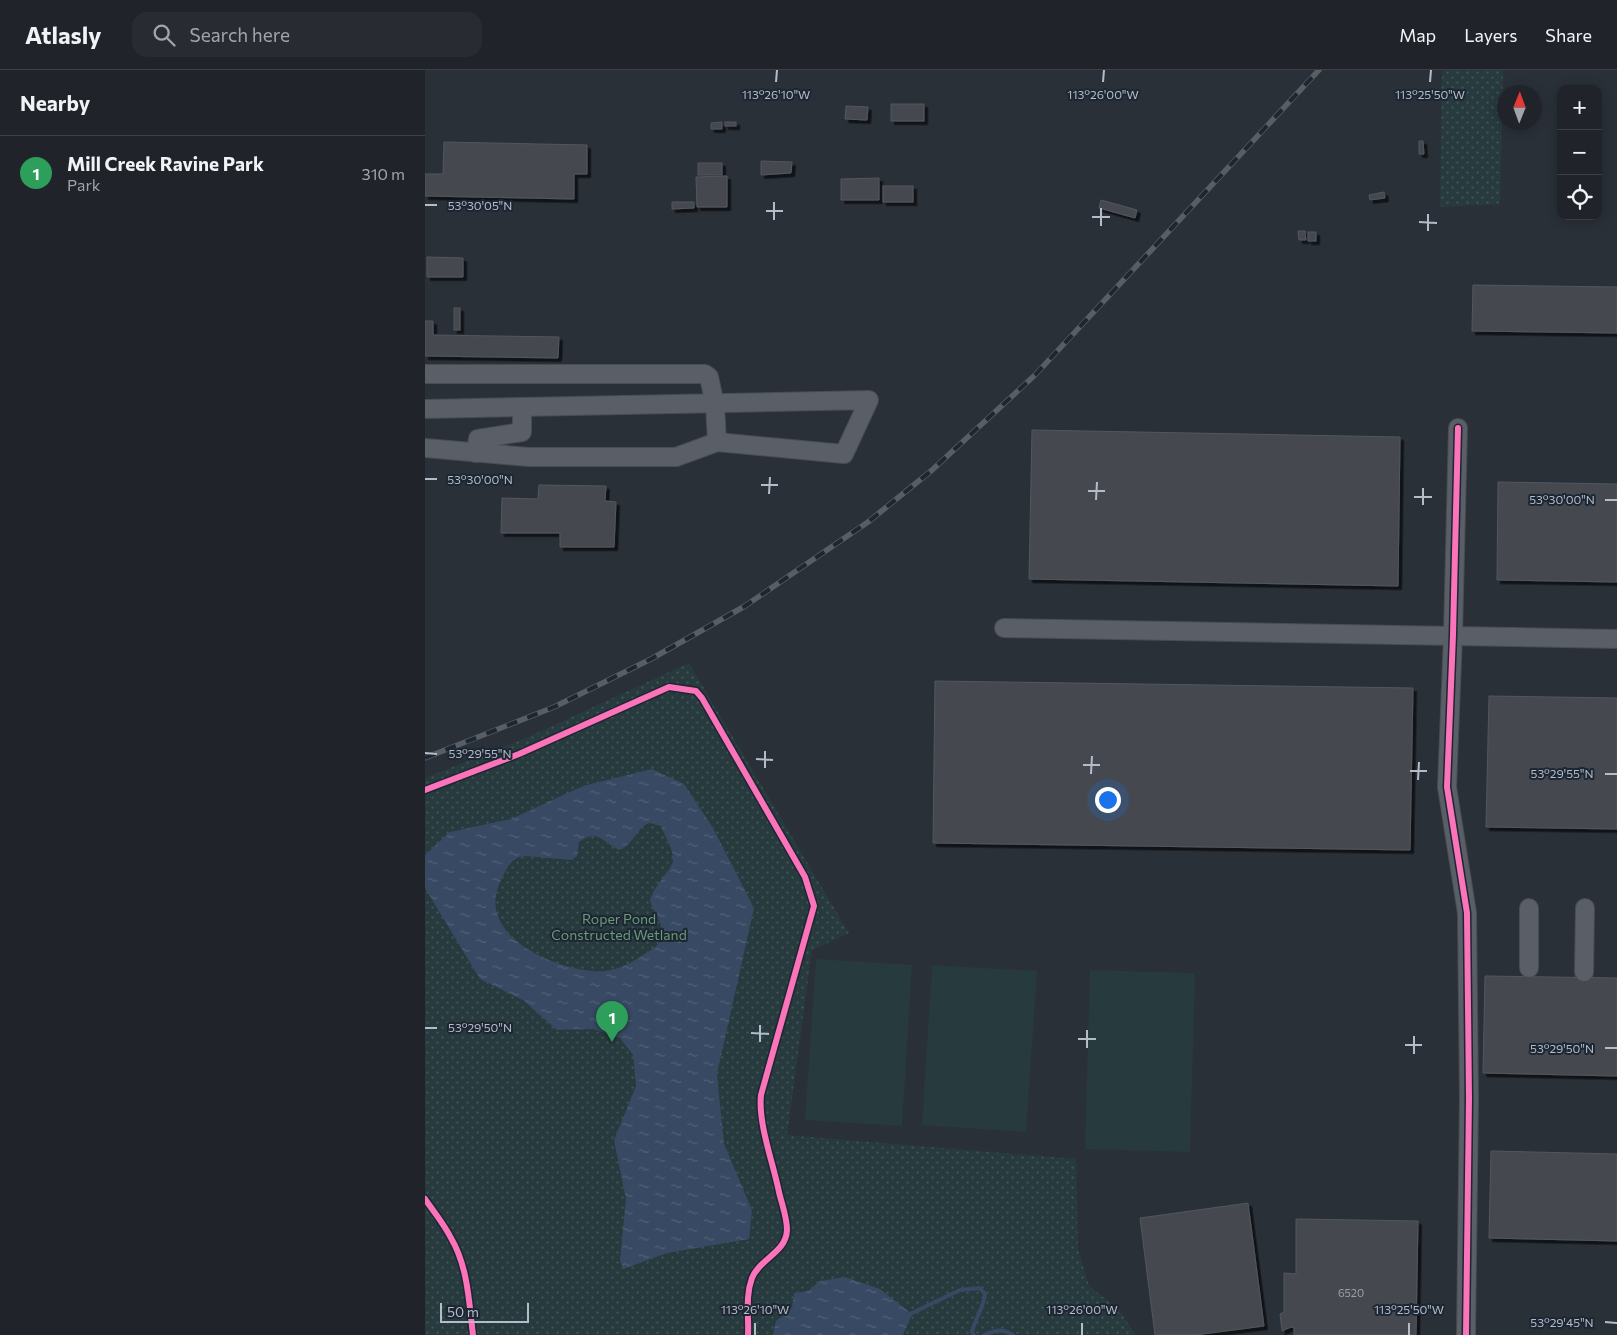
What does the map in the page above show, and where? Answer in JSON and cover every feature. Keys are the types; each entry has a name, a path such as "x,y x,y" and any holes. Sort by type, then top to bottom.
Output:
{"street":[{"path":"425,374 705,374 709,377 715,405 717,442"},
{"path":"425,409 522,409 869,400 844,454 717,442 676,457 529,457 425,448"},
{"path":"475,452 478,439 522,432 522,409"},
{"path":"1458,428 1447,787 1467,913 1469,1098 1466,1335"},
{"path":"1004,628 1617,638"},
{"path":"1529,908 1529,968"},
{"path":"1584,972 1585,908"}],"green space":[{"path":"1442,70 1503,70 1503,85 1497,85 1497,130 1502,130 1500,204 1440,207"},
{"name":"Roper Pond Constructed Wetland","path":"689,663 849,933 812,950 787,1135 1076,1159 1078,1249 1089,1286 1118,1309 1136,1335 425,1335 425,778 526,738"},
{"path":"816,959 912,965 902,1126 805,1120"},
{"path":"932,965 1037,971 1026,1132 922,1125"},
{"path":"1090,970 1195,973 1190,1152 1085,1149"}],"water":[{"path":"652,769 684,784 713,828 754,908 717,1074 724,1144 752,1210 749,1239 667,1253 623,1269 620,1260 626,1199 614,1140 636,1086 633,1055 620,1038 593,1029 557,1030 523,1000 480,979 425,888 425,855 450,832 511,819 583,786","holes":["649,823 661,826 673,860 650,901 662,932 659,943 652,949 620,968 607,971 593,971 557,963 538,955 521,945 507,932 498,917 495,899 501,880 508,867 517,858 526,856 572,860 577,856 579,842 591,836 596,836 619,850 628,845 645,825"]},
{"path":"845,1277 880,1289 912,1314 903,1335 773,1335 776,1321 792,1308 794,1293 808,1291 820,1281"}],"building":[{"path":"891,104 924,104 924,121 891,121"},
{"path":"846,106 868,107 867,120 845,119"},
{"path":"722,122 722,129 711,129 711,123"},
{"path":"725,122 736,122 736,126 725,126"},
{"path":"1419,141 1423,141 1424,154 1419,154"},
{"path":"444,142 587,145 587,174 574,174 574,199 425,196 425,174 443,174"},
{"path":"761,161 792,162 791,173 761,175"},
{"path":"698,163 722,163 722,175 698,175"},
{"path":"727,176 727,207 697,207 696,177"},
{"path":"879,178 879,200 841,200 841,179"},
{"path":"883,186 913,186 913,202 883,202"},
{"path":"1384,192 1385,198 1370,200 1369,195"},
{"path":"1101,200 1137,210 1135,218 1099,208"},
{"path":"672,202 694,202 694,208 672,209"},
{"path":"1298,231 1305,231 1306,240 1299,240"},
{"path":"1308,232 1316,232 1316,241 1308,241"},
{"path":"427,257 463,258 463,277 427,277"},
{"path":"1473,285 1617,287 1617,333 1472,331"},
{"path":"454,308 460,308 460,330 454,330"},
{"path":"425,321 433,321 433,335 559,337 558,358 425,356"},
{"path":"1032,430 1400,437 1398,586 1029,579"},
{"path":"1498,482 1617,484 1617,582 1497,580"},
{"path":"539,485 606,486 605,501 616,502 614,547 560,547 560,533 501,533 502,498 538,499"},
{"path":"935,681 1413,688 1410,850 933,843"},
{"path":"1489,696 1617,698 1617,829 1486,827"},
{"path":"1485,976 1617,978 1617,1076 1483,1073"},
{"path":"1491,1151 1617,1154 1617,1241 1489,1238"},
{"path":"1248,1203 1264,1326 1195,1335 1155,1335 1140,1218"},
{"path":"1296,1219 1418,1221 1416,1335 1294,1335 1294,1328 1291,1327 1282,1331 1280,1314 1284,1312 1284,1273 1296,1274"}],"waterway":[{"path":"908,1315 960,1290 980,1288 985,1294 972,1332 974,1335"},
{"path":"984,1335 999,1330 1013,1335"}],"railway":[{"path":"425,758 554,707 651,659 745,606 868,522 931,471 1035,375 1319,70"}],"cycle path":[{"path":"1458,428 1447,787 1467,913 1469,1098 1466,1335"},
{"path":"425,790 519,754 669,687 696,691 702,698 805,877 814,906 761,1095 764,1131 787,1230 786,1238 778,1250 761,1265 752,1278 748,1299 748,1335"},
{"path":"425,1199 457,1249 467,1285 473,1335"}],"place":[{"name":"Mill Creek Ravine Park","path":"612,1042"}]}
